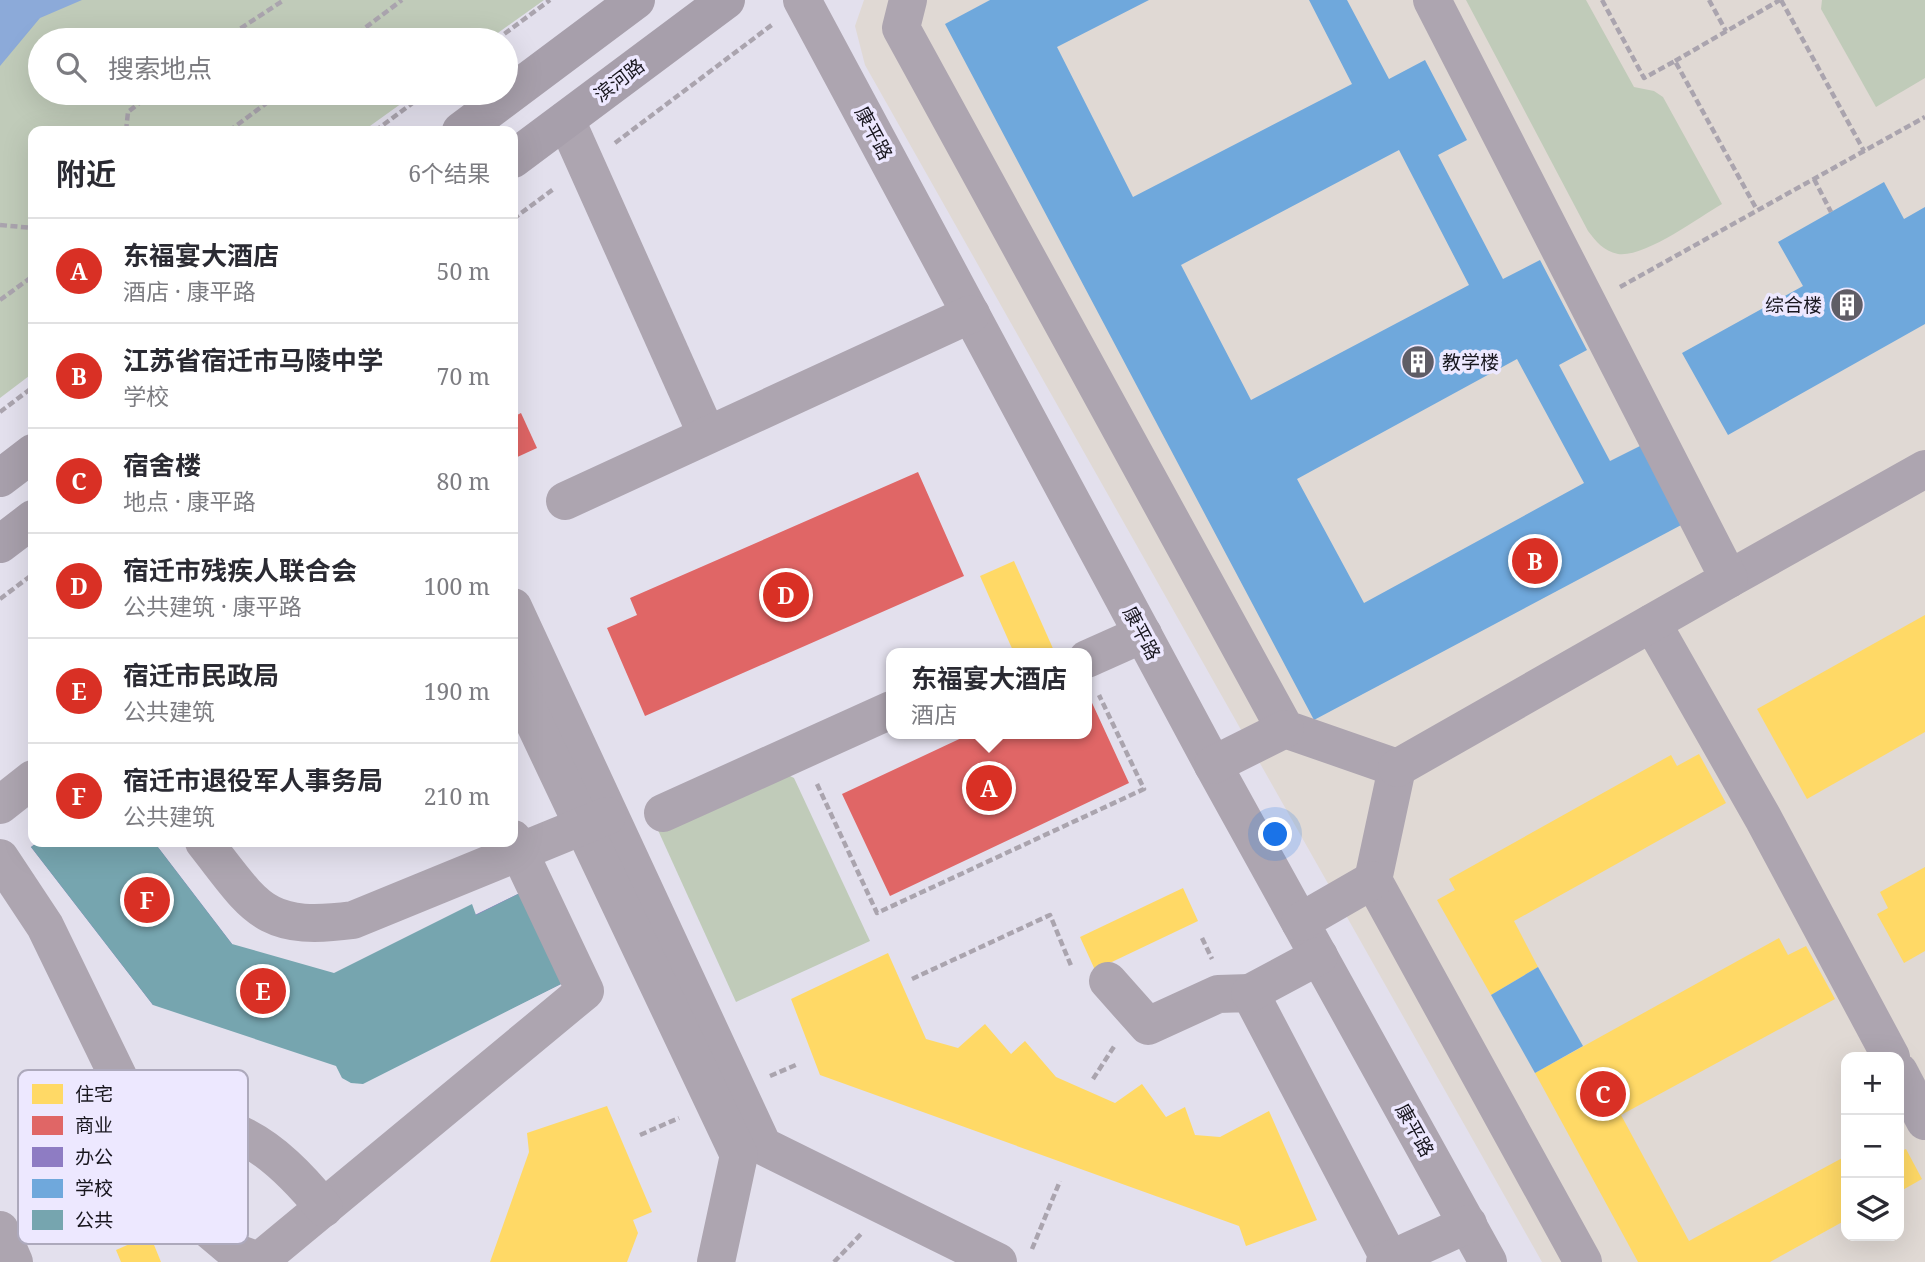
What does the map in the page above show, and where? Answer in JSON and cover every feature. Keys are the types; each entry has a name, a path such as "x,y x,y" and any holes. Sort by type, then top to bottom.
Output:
{"main road":[{"path":"518,88 636,0"},
{"name":"滨河路","path":"518,155 726,0"},
{"path":"468,126 496,105"},
{"path":"0,478 28,457"},
{"path":"0,544 28,523"}],"street":[{"path":"908,0 901,28 1285,729 1397,768"},
{"path":"1432,0 1729,579"},
{"name":"康平路","path":"803,1 1213,765 1489,1262"},
{"path":"566,120 707,435"},
{"path":"565,501 971,314"},
{"path":"1583,1262 1373,880 1397,768 1925,469"},
{"path":"518,620 596,821 739,1155 716,1262"},
{"path":"1652,623 1763,818 1888,1052"},
{"path":"1093,676 1143,634"},
{"path":"518,686 596,821 763,1146 1015,1256"},
{"path":"663,813 886,712"},
{"path":"1213,765 1285,729"},
{"path":"0,805 28,783"},
{"path":"518,846 596,821"},
{"path":"208,847 253,904 279,918 312,925 354,920 515,847"},
{"path":"226,1244 237,1253 259,1261 584,990 517,847"},
{"path":"0,858 45,926 115,1070"},
{"path":"1300,922 1373,880"},
{"path":"1108,981 1148,1026 1218,994 1250,993 1319,956"},
{"path":"1250,993 1388,1261 1468,1224"},
{"path":"1904,1081 1925,1121"},
{"path":"248,1138 298,1177 324,1208"},
{"path":"0,1230 14,1262"}],"path":[{"path":"241,28 284,0"},
{"path":"365,28 402,0"},
{"path":"512,28 550,0"},
{"path":"1602,0 1644,78 1780,0 1864,151"},
{"path":"1709,0 1726,31"},
{"path":"518,215 803,1"},
{"path":"1675,61 1757,210"},
{"path":"127,126 128,112 137,105"},
{"path":"236,126 264,105"},
{"path":"381,126 410,105"},
{"path":"1588,305 1925,117"},
{"path":"1814,179 1831,212"},
{"path":"0,225 28,228"},
{"path":"0,300 28,280"},
{"path":"1,410 28,391"},
{"path":"0,598 28,578"},
{"path":"802,751 877,913 1144,789 1093,676"},
{"path":"912,979 1050,915 1075,973 1108,981"},
{"path":"1015,1256 1060,1181"}],"shaded area":[{"path":"864,0 1925,0 1925,1262 1542,1262 865,65 855,26"}],"green space":[{"path":"0,0 544,0 505,28 28,28 28,105 399,105 370,126 28,126 28,377 0,398"},
{"path":"1466,0 1586,0 1634,87 1654,91 1663,97 1722,204 1671,236 1642,250 1618,254 1604,248 1588,231"},
{"path":"1822,0 1925,0 1925,78 1876,107 1821,9"},
{"path":"782,772 794,778 870,941 736,1002 657,828"}],"water":[{"path":"0,0 82,0 40,18 32,28 28,28 28,32 0,66"}],"building: 住宅":[{"path":"1014,561 1053,648 1012,648 980,576"},
{"path":"1925,615 1925,732 1807,799 1757,709"},
{"path":"1699,754 1726,803 1514,921 1538,967 1491,995 1437,900 1455,890 1449,879 1671,755 1677,766"},
{"path":"1925,867 1925,951 1904,963 1877,914 1888,908 1880,892"},
{"path":"1183,888 1198,921 1095,970 1080,937"},
{"path":"1779,938 1788,955 1806,946 1835,999 1621,1115 1689,1241 1841,1159 1841,1223 1770,1262 1638,1262 1535,1073"},
{"path":"888,953 926,1039 958,1048 985,1024 1011,1054 1025,1041 1056,1077 1115,1103 1142,1084 1166,1117 1185,1107 1195,1135 1220,1137 1269,1111 1317,1220 1246,1246 1239,1226 820,1075 791,999"},
{"path":"607,1106 652,1212 633,1220 638,1233 627,1262 490,1262 529,1152 527,1133"},
{"path":"1906,1149 1922,1179 1904,1189 1904,1178"},
{"path":"130,1244 154,1244 161,1262 121,1262 116,1250"}],"building: 商业":[{"path":"521,413 537,448 518,457 518,414"},
{"path":"918,472 964,576 645,716 607,628 637,615 630,598"},
{"path":"1092,703 1129,783 890,896 842,794 959,739 1092,739"}],"building: 办公":[{"path":"31,847 158,847 232,944 153,1005"},
{"path":"524,891 567,981 384,1071 340,981"}],"building: 学校":[{"name":"教学楼","path":"990,0 1149,0 1057,47 1133,197 1352,84 1309,0 1347,0 1389,79 1425,60 1467,140 1438,155 1503,279 1540,260 1587,350 1559,365 1610,461 1644,444 1685,523 1314,720 945,24","holes":["1399,150 1469,285 1251,400 1181,265","1517,359 1584,483 1364,603 1297,479"]},
{"name":"综合楼","path":"1884,182 1904,219 1925,207 1925,324 1728,435 1682,353 1803,286 1778,242"},
{"path":"1538,967 1583,1046 1535,1073 1491,995"}],"building: 公共":[{"path":"31,847 158,847 232,944 334,973 472,904 476,915 524,891 567,981 363,1084 351,1083 342,1078 336,1066 153,1005"}],"place":[{"name":"综合楼","path":"1847,305"},
{"name":"教学楼","path":"1418,362"},
{"name":"江苏省宿迁市马陵中学","path":"1535,561"},
{"name":"宿迁市残疾人联合会","path":"786,595"},
{"name":"东福宴大酒店","path":"989,788"},
{"name":"宿迁市退役军人事务局","path":"147,900"},
{"name":"宿迁市民政局","path":"263,991"},
{"name":"宿舍楼","path":"1603,1094"}]}
